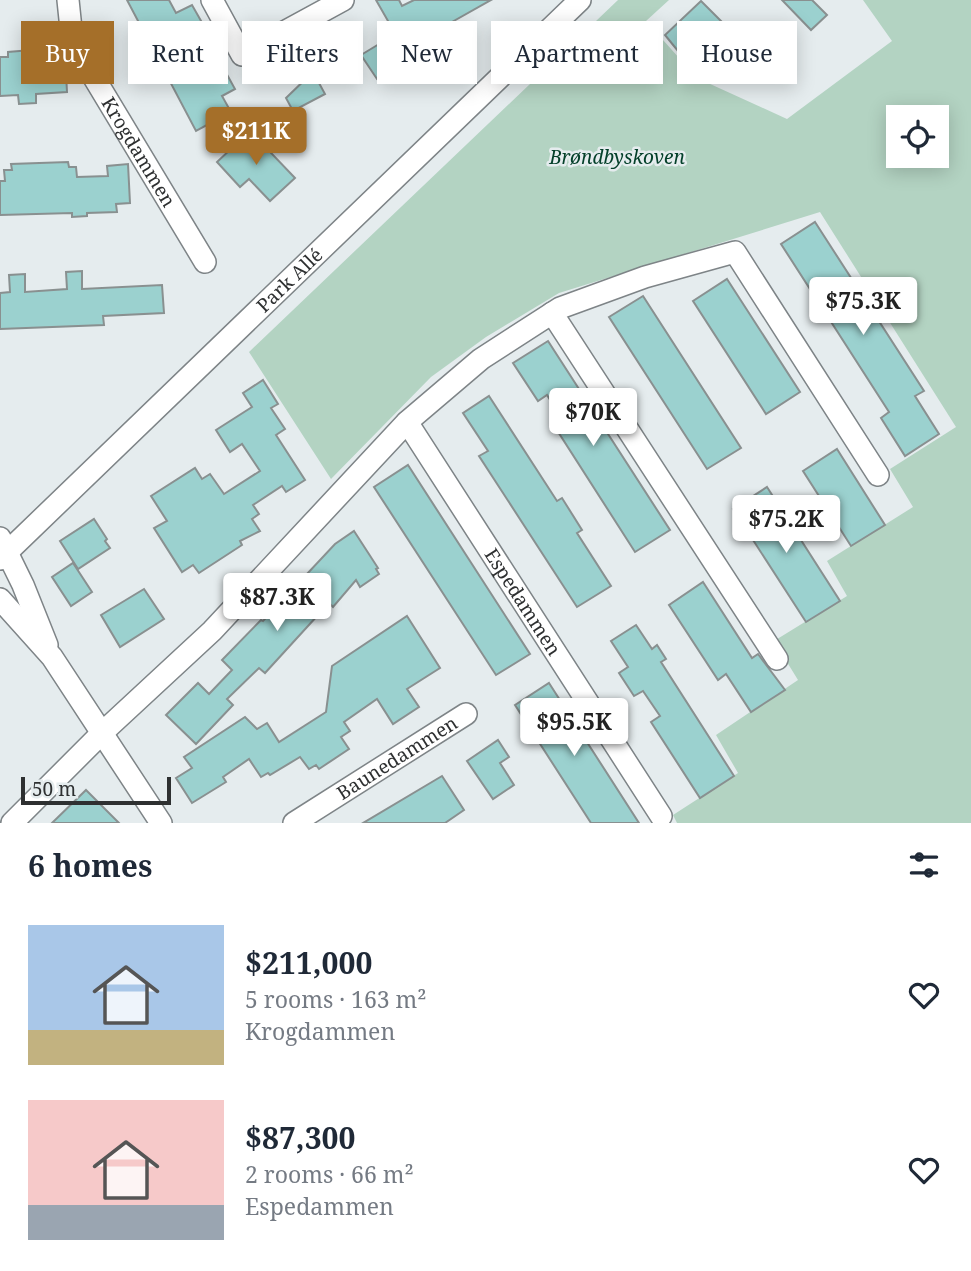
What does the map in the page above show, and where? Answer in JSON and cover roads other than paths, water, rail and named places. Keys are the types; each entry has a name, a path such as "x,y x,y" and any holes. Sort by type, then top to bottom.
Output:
{"street":[{"name":"Krogdammen","path":"68,0 71,29 78,51 205,262"},
{"path":"212,0 242,55 343,0"},
{"name":"Park Allé","path":"3,549 580,0"},
{"path":"12,823 103,732 212,631 407,422 481,359 552,313 645,276 735,252 878,475"},
{"path":"552,313 777,659"},
{"name":"Espedammen","path":"407,422 661,816"},
{"path":"3,549 52,657"},
{"path":"0,599 52,657 161,823"},
{"name":"Baunedammen","path":"294,823 466,715"}],"park label":[{"name":"Brøndbyskoven","path":"617,157"}]}
